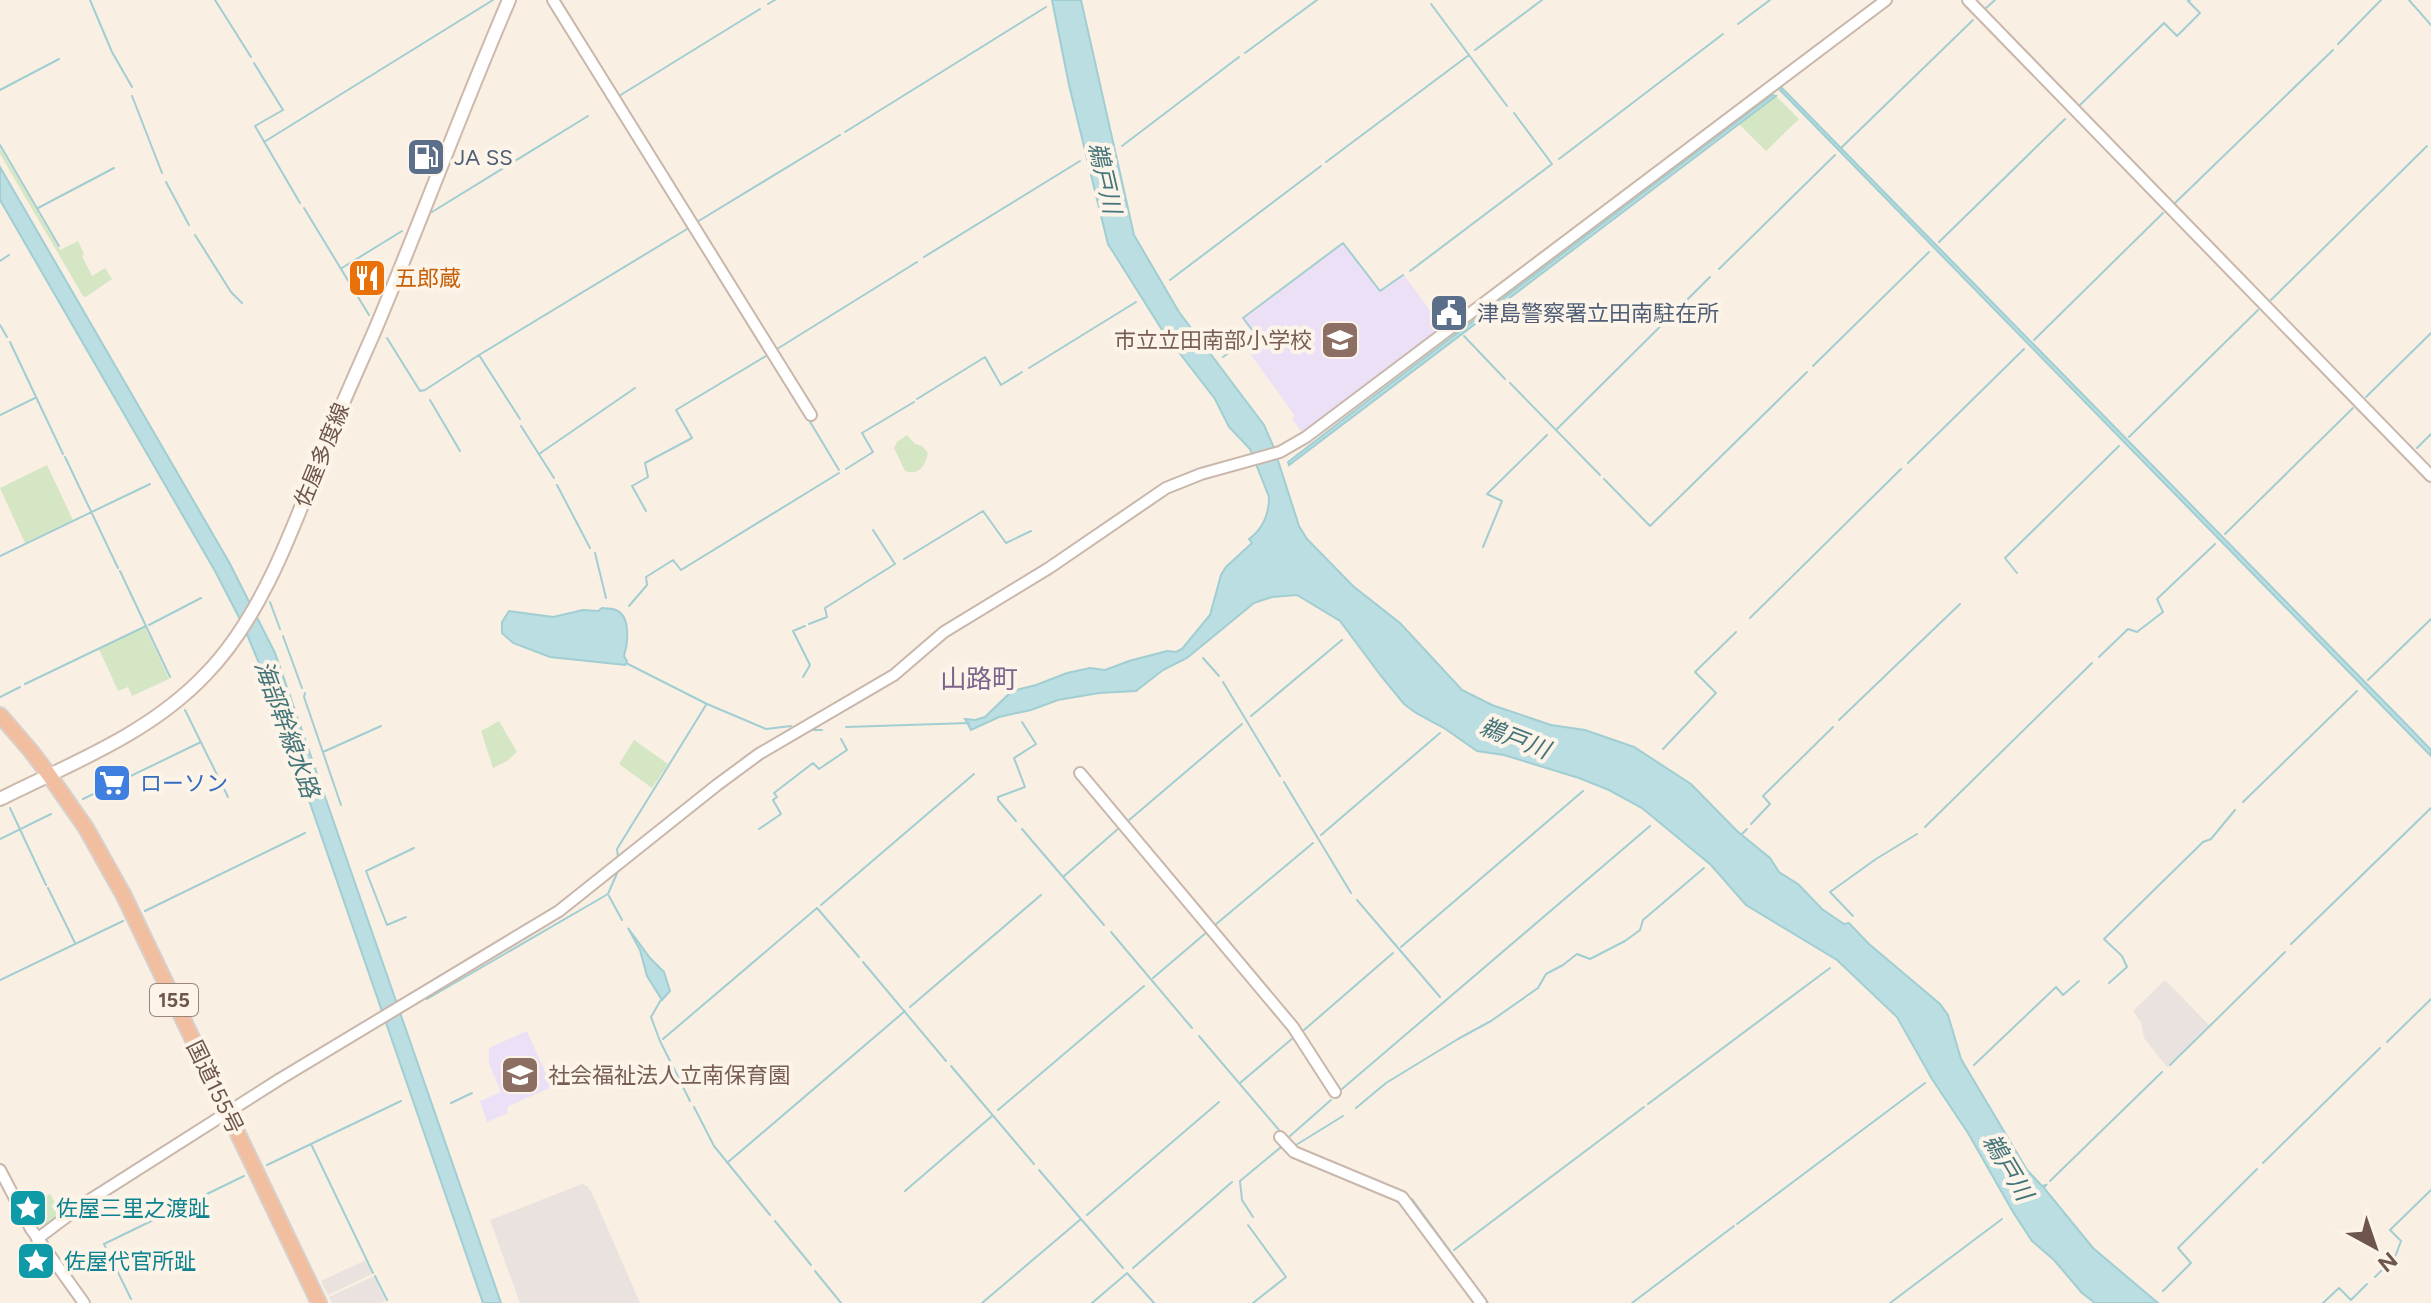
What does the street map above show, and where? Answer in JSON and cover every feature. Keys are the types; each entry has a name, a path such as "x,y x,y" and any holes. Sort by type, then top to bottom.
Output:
{"highway":[{"name":"国道155号","path":"0,715 31,751 86,828 124,896 319,1303"}],"main road":[{"name":"佐屋多度線","path":"0,799 138,731 204,677 238,637 259,602 375,330 463,106 509,0"}],"street":[{"path":"553,0 811,415"},
{"path":"37,1239 85,1203 227,1112 559,911 759,754 894,675 944,632 1051,566 1166,488 1201,474 1290,448 1886,0"},
{"path":"1968,0 2431,476"},
{"path":"1080,773 1293,1027 1335,1092"},
{"path":"1280,1137 1294,1152 1402,1197 1481,1303"},
{"path":"0,1170 37,1239 84,1303"}],"shaded area":[{"name":"市立立田南部小学校","path":"1343,244 1380,292 1404,275 1442,327 1441,331 1303,434 1292,419 1295,416 1244,345 1256,335 1244,319"},
{"path":"2165,980 2209,1025 2167,1067 2144,1038 2141,1022 2133,1011"},
{"name":"社会福祉法人立南保育園","path":"527,1031 552,1087 507,1107 508,1113 487,1122 480,1101 501,1092 489,1064 489,1048"},
{"path":"582,1184 592,1193 640,1303 520,1303 490,1220"},
{"path":"366,1260 372,1274 328,1295 321,1281"},
{"path":"374,1276 385,1301 332,1303 329,1297"}],"green space":[{"path":"1776,96 1799,119 1766,151 1739,124"},
{"path":"0,148 60,250 78,241 92,276 105,268 112,279 83,296 0,154"},
{"path":"907,435 928,453 923,466 914,472 905,471 894,448"},
{"path":"47,465 73,520 25,543 0,488"},
{"path":"145,627 169,679 132,696 128,687 118,691 99,649"},
{"path":"499,721 517,752 493,768 481,731"},
{"path":"634,740 668,764 652,788 619,764"},
{"path":"50,1194 62,1215 48,1225 37,1226 25,1206"}],"water":[{"name":"鵜戸川","path":"1052,0 1081,0 1134,235 1179,312 1264,425 1299,526 1307,539 1353,586 1400,623 1462,690 1492,705 1551,725 1585,730 1634,747 1691,784 1737,831 1770,858 1779,872 1798,884 1822,909 1844,924 1849,923 1940,1004 1948,1015 1961,1059 2027,1170 2042,1186 2046,1185 2044,1188 2093,1248 2158,1303 2095,1303 2032,1241 1897,1017 1837,960 1746,905 1711,865 1642,808 1579,778 1504,755 1477,751 1416,713 1404,704 1340,621 1297,595 1272,597 1254,603 1187,658 1163,670 1136,691 1058,700 999,717 971,730 965,719 985,717 1012,691 1067,673 1090,668 1105,670 1182,649 1210,615 1221,575 1252,543 1249,539 1262,525 1269,503 1250,449 1229,427 1215,399 1164,333 1108,244 1069,85"},
{"path":"1781,87 2410,728 2431,750 2431,756 1779,89"},
{"path":"1772,95 1776,96 1289,465 1288,462 1353,412"},
{"name":"海部幹線水路","path":"0,167 229,562 275,653 501,1303 483,1303 275,702 244,627 215,571 0,200"},
{"path":"602,608 616,610 624,618 627,631 625,665 550,657 513,643 502,633 502,622 509,611 553,617"},
{"path":"628,928 664,972 670,991 662,1000 647,976 640,950"}],"waterway":[{"path":"90,0 112,52 132,87"},
{"path":"215,0 251,57"},
{"path":"264,142 493,0"},
{"path":"768,4 775,0"},
{"path":"1245,53 1317,0"},
{"path":"1475,50 1542,0"},
{"path":"1738,24 1770,0"},
{"path":"1986,8 1995,0"},
{"path":"2079,106 2164,23 2177,36 2200,13 2190,0"},
{"path":"2338,44 2381,0"},
{"path":"2409,0 2431,25"},
{"path":"1431,4 1507,106"},
{"path":"845,132 1046,7"},
{"path":"619,96 760,9"},
{"path":"1841,148 1973,20"},
{"path":"1559,159 1723,34"},
{"path":"2175,203 2333,50"},
{"path":"1326,162 1469,55"},
{"name":"鵜戸川","path":"1122,146 1239,57"},
{"path":"0,90 59,59"},
{"path":"254,63 283,110 255,126 300,203"},
{"path":"132,96 162,173"},
{"path":"1410,271 1552,164 1514,113"},
{"path":"432,212 588,116"},
{"path":"1939,242 2065,119"},
{"path":"697,222 840,135"},
{"path":"0,145 59,246"},
{"path":"2271,300 2427,146"},
{"path":"1719,269 1835,155"},
{"name":"鵜戸川","path":"924,257 1080,161"},
{"path":"1170,280 1321,166"},
{"path":"38,208 114,168"},
{"path":"166,182 189,225"},
{"path":"304,208 369,315"},
{"path":"2034,340 2163,213"},
{"path":"479,355 687,229"},
{"path":"342,268 402,231"},
{"path":"195,235 231,292 242,303"},
{"path":"1253,331 1243,318 1343,243 1380,291 1403,275"},
{"path":"1813,366 1929,252"},
{"path":"0,261 9,255"},
{"path":"777,349 917,262"},
{"path":"1557,429 1710,277"},
{"path":"1029,368 1136,302"},
{"path":"2129,437 2258,310"},
{"path":"0,325 7,337"},
{"path":"2366,397 2431,333"},
{"path":"1464,336 1505,379"},
{"path":"387,338 420,391 479,355 520,419"},
{"path":"1223,357 1246,340"},
{"path":"10,342 63,454"},
{"path":"1908,463 2024,349"},
{"path":"646,511 632,486 648,477 645,463 692,438 676,410 766,356"},
{"path":"917,399 985,357 1001,385 1022,372"},
{"path":"1604,479 1650,526 1807,372"},
{"path":"1510,383 1600,475"},
{"path":"539,454 635,388"},
{"path":"0,415 35,398"},
{"path":"430,400 460,451"},
{"path":"846,469 873,452 862,433 914,402"},
{"path":"2225,534 2353,408"},
{"path":"809,420 839,470"},
{"path":"521,426 554,478"},
{"path":"2417,448 2431,434"},
{"path":"1483,547 1502,501 1487,494 1547,435"},
{"path":"2017,573 2005,558 2119,446"},
{"path":"65,457 118,568"},
{"path":"1750,618 1901,469"},
{"path":"629,606 647,585 646,577 673,560 681,570 839,473"},
{"path":"0,556 150,484"},
{"path":"557,485 590,548"},
{"path":"904,559 983,511 1006,543 1031,531"},
{"path":"809,624 827,617 825,608 895,564 873,530"},
{"path":"2099,657 2128,629 2137,632 2163,612 2157,599 2215,544"},
{"path":"595,553 606,598"},
{"path":"120,571 170,677"},
{"path":"149,625 201,598"},
{"path":"270,602 280,629"},
{"path":"1839,720 1960,604"},
{"path":"2368,680 2431,619"},
{"path":"25,684 146,626"},
{"path":"803,677 810,665 793,631 805,626"},
{"path":"1663,749 1716,693 1695,672 1736,632"},
{"path":"283,636 302,688"},
{"path":"1251,716 1342,640"},
{"path":"1203,658 1219,676"},
{"path":"626,663 707,704 766,729 791,726"},
{"path":"1925,827 2092,663"},
{"path":"1223,682 1280,776"},
{"path":"0,697 20,687"},
{"path":"2243,802 2357,691"},
{"name":"海部幹線水路","path":"305,693 341,805"},
{"path":"618,857 617,849 706,705"},
{"path":"185,710 228,797"},
{"path":"1016,821 998,797 1025,787 1014,758 1036,744 1022,722"},
{"path":"846,727 969,723"},
{"path":"1128,821 1242,724"},
{"name":"海部幹線水路","path":"323,752 381,726"},
{"path":"1751,824 1770,804 1763,796 1833,727"},
{"path":"810,730 822,730"},
{"path":"1321,835 1440,733"},
{"path":"759,829 781,814 773,800 777,797 774,793 813,763 819,769 847,750 841,739"},
{"path":"83,799 201,742"},
{"path":"821,905 974,774"},
{"path":"1284,782 1351,893"},
{"path":"1401,947 1583,791"},
{"path":"10,808 46,885"},
{"path":"2291,944 2431,808"},
{"path":"2109,983 2127,967 2122,956 2104,939 2203,842 2211,839 2235,810"},
{"path":"0,839 51,814"},
{"path":"1342,1089 1650,826"},
{"path":"1063,877 1119,828"},
{"path":"1022,829 1104,925"},
{"path":"1742,834 1747,829"},
{"path":"145,911 305,833"},
{"path":"1853,916 1830,892 1917,834"},
{"path":"1215,925 1313,843"},
{"path":"406,917 387,925 366,871 414,848"},
{"path":"1356,1108 1386,1083 1491,1021 1538,988 1546,974 1577,954 1590,959 1625,941 1640,930 1643,920 1704,868"},
{"path":"427,999 608,894 618,871"},
{"path":"48,888 75,943"},
{"path":"910,1007 1041,895"},
{"path":"609,896 622,920"},
{"path":"1357,900 1440,997"},
{"path":"663,1039 817,908 859,957"},
{"path":"0,980 123,921"},
{"path":"1111,932 1192,1028"},
{"path":"1153,978 1207,932"},
{"path":"2170,1065 2285,952"},
{"path":"1304,1030 1393,953"},
{"path":"863,962 946,1061"},
{"path":"1648,1104 1830,968"},
{"path":"1974,1065 2056,987 2063,995 2079,981"},
{"path":"998,1110 1144,986"},
{"path":"662,998 651,1017 690,1101"},
{"path":"2387,1042 2431,999"},
{"path":"727,1163 905,1011"},
{"path":"1199,1036 1279,1130"},
{"path":"1240,1083 1293,1038"},
{"path":"2263,1163 2380,1048"},
{"path":"951,1066 1034,1164"},
{"path":"2050,1181 2162,1072"},
{"path":"1737,1224 1925,1083"},
{"path":"451,1103 472,1093"},
{"path":"1290,1136 1331,1100"},
{"path":"267,1165 401,1101"},
{"path":"1087,1215 1219,1102"},
{"path":"694,1107 714,1146 770,1215"},
{"path":"1454,1250 1644,1107"},
{"path":"905,1191 992,1116"},
{"path":"1296,1145 1343,1116"},
{"path":"311,1144 373,1273"},
{"path":"1253,1217 1242,1200 1240,1181 1281,1147 1286,1151"},
{"path":"2163,1291 2191,1263 2178,1248 2257,1169"},
{"path":"1039,1170 1123,1268"},
{"path":"131,1299 104,1244 244,1176"},
{"path":"1133,1268 1232,1182"},
{"path":"2375,1277 2395,1257 2401,1241 2390,1230 2431,1190"},
{"path":"1412,1199 1488,1303"},
{"path":"982,1303 1081,1219"},
{"path":"1890,1303 2002,1219"},
{"path":"775,1221 811,1265"},
{"path":"1248,1225 1286,1277 1253,1303"},
{"path":"1632,1303 1734,1226"},
{"path":"815,1271 841,1303"},
{"path":"1127,1273 1154,1303"},
{"path":"1092,1303 1126,1274"},
{"path":"375,1276 387,1300"},
{"path":"2323,1303 2339,1288 2351,1300 2367,1284"}],"place":[{"name":"JA SS","path":"426,157"},
{"name":"五郎蔵","path":"367,278"},
{"name":"津島警察署立田南駐在所","path":"1449,313"},
{"name":"市立立田南部小学校","path":"1340,340"},
{"name":"ローソン","path":"112,783"},
{"name":"社会福祉法人立南保育園","path":"520,1075"},
{"name":"佐屋三里之渡趾","path":"28,1208"},
{"name":"佐屋代官所趾","path":"36,1261"}],"district":[{"name":"山路町","path":"979,679"}]}
